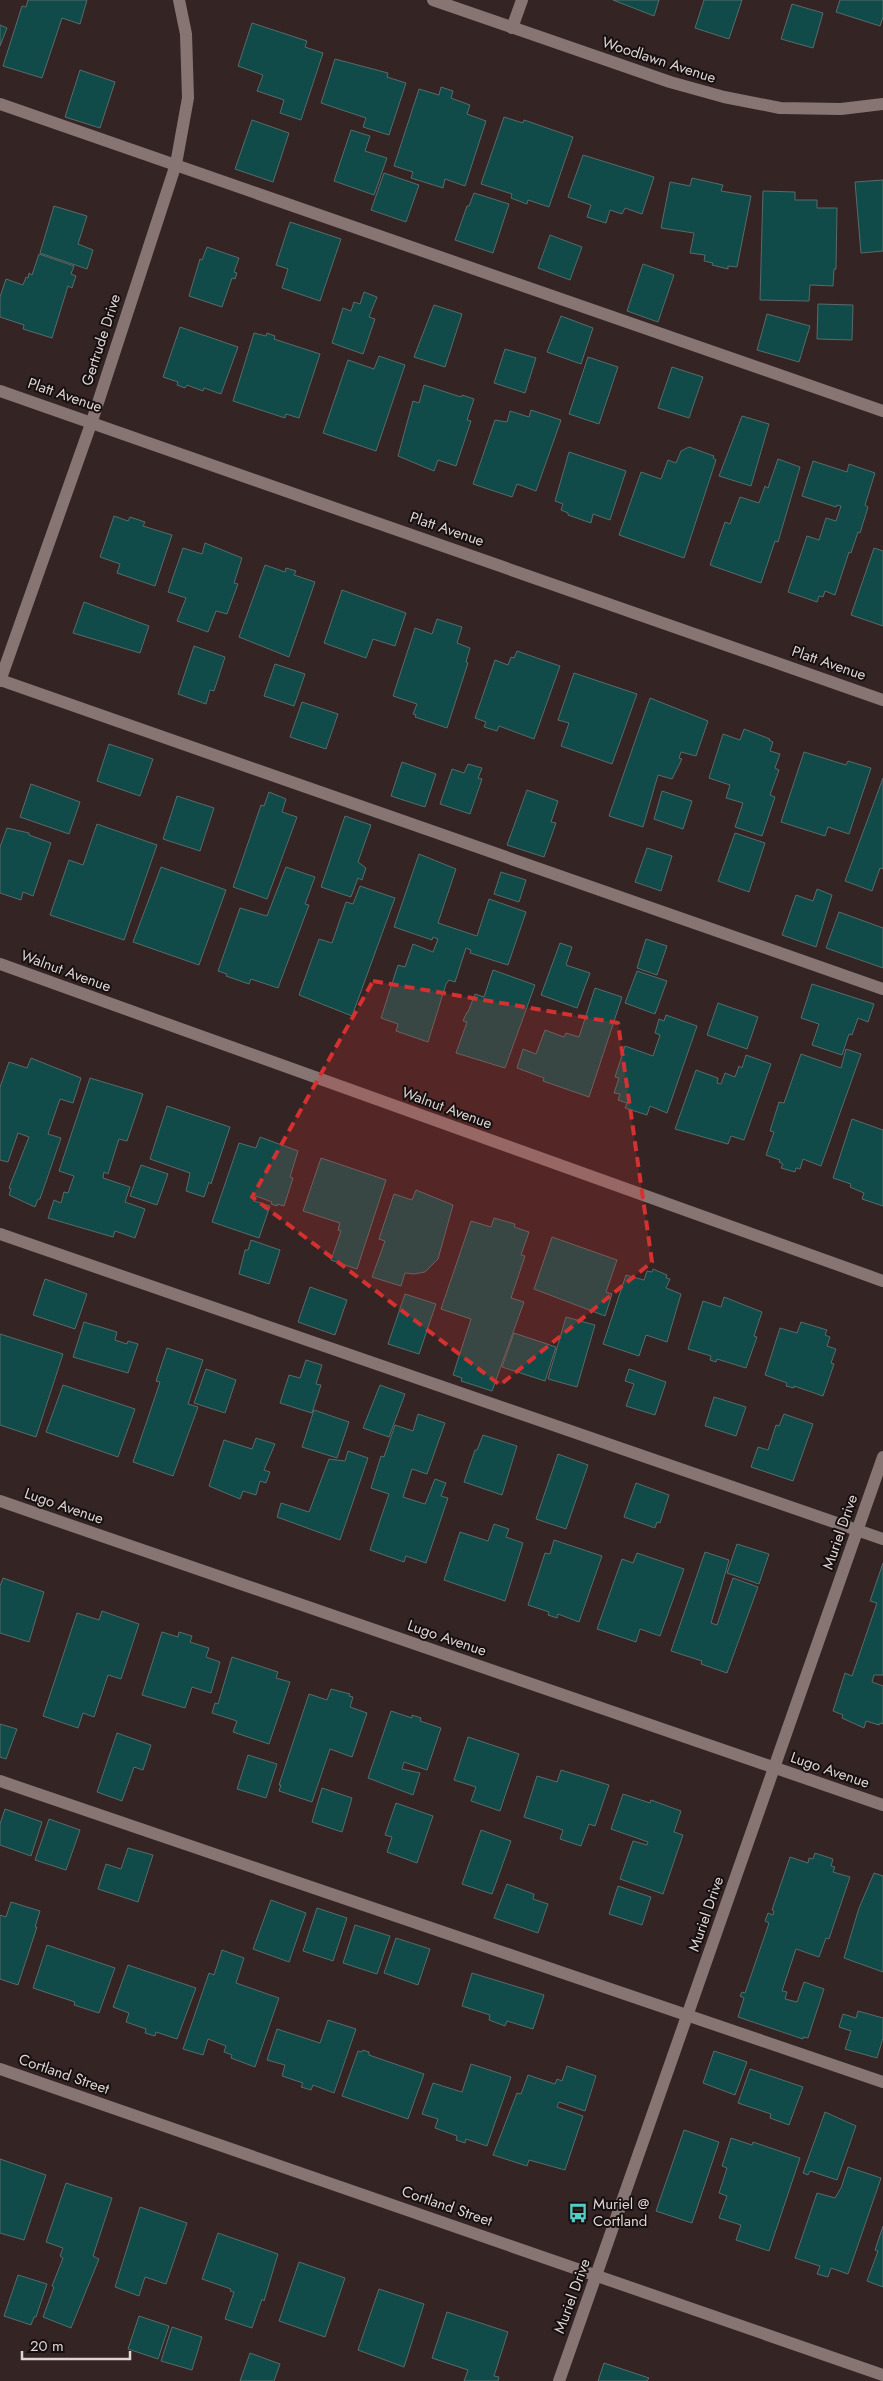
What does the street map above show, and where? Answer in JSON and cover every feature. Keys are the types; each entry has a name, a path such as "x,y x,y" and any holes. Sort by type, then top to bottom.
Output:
{"street":[{"name":"Gertrude Drive","path":"0,681 92,422 176,164 188,98 186,34 179,0"},
{"name":"Woodlawn Avenue","path":"433,0 670,82 724,97 780,108 840,109 883,104"},
{"path":"512,28 522,0"},
{"path":"0,104 883,411"},
{"name":"Platt Avenue","path":"0,391 883,700"},
{"path":"0,681 883,989"},
{"name":"Walnut Avenue","path":"0,964 883,1281"},
{"path":"0,1234 883,1539"},
{"name":"Muriel Drive","path":"559,2381 883,1457"},
{"name":"Lugo Avenue","path":"0,1501 883,1805"},
{"path":"0,1781 883,2082"},
{"name":"Cortland Street","path":"0,2069 597,2274 883,2375"}],"highlighted area":[{"path":"373,981 618,1023 652,1262 500,1385 252,1197"}],"building":[{"path":"28,0 87,0 80,24 62,18 42,78 3,66 22,6 26,7"},
{"path":"613,0 659,0 654,16"},
{"path":"704,0 742,0 729,39 695,28"},
{"path":"840,0 883,0 883,17 880,26 836,12"},
{"path":"792,4 823,13 813,48 781,39"},
{"path":"252,23 307,41 305,47 323,53 301,120 280,113 284,100 257,91 263,75 238,66"},
{"path":"0,25 7,28 0,46"},
{"path":"335,59 388,73 387,77 406,83 389,135 363,127 366,118 321,103"},
{"path":"80,70 115,82 100,128 65,117"},
{"path":"441,87 453,91 451,98 470,105 467,114 486,121 465,186 445,179 443,188 411,178 413,172 394,166 419,89 439,95"},
{"path":"504,117 523,123 524,120 573,137 549,207 528,200 527,204 511,198 512,194 481,184"},
{"path":"252,120 289,133 273,182 235,169"},
{"path":"351,130 370,136 365,151 387,158 374,195 334,181"},
{"path":"583,155 654,177 642,214 625,208 622,214 610,210 606,223 587,217 591,205 568,197"},
{"path":"384,173 419,185 406,222 371,210"},
{"path":"692,178 723,185 721,191 751,196 737,267 728,266 728,269 712,265 713,263 704,261 705,255 690,253 694,233 661,228 670,182 690,186"},
{"path":"883,180 883,251 861,253 855,182"},
{"path":"763,191 795,192 795,200 817,200 817,208 837,208 836,269 834,269 833,286 810,285 809,301 760,300"},
{"path":"474,193 509,204 493,253 455,240 467,206 469,206"},
{"path":"54,206 87,216 78,244 93,250 87,269 40,253"},
{"path":"290,222 341,239 320,301 282,288 288,269 276,265"},
{"path":"550,235 582,247 570,280 538,268"},
{"path":"207,247 239,258 234,272 237,273 235,279 232,278 222,307 189,296 200,259 202,260"},
{"path":"39,254 74,266 71,274 76,276 72,288 68,286 52,338 23,329 24,325 0,317 0,297 6,279 23,285 29,273 32,275"},
{"path":"643,264 674,275 658,322 627,311"},
{"path":"364,292 377,297 369,317 375,319 363,354 332,343 343,308 351,311 354,302 360,304"},
{"path":"818,304 853,305 852,340 817,339"},
{"path":"434,305 462,314 445,367 414,357"},
{"path":"767,314 810,326 799,362 757,350"},
{"path":"561,316 593,328 581,364 547,352"},
{"path":"180,327 238,347 221,394 204,388 203,391 187,385 185,388 177,385 178,382 163,377"},
{"path":"254,333 266,336 267,333 275,336 274,339 320,354 299,418 286,414 285,418 233,401"},
{"path":"505,349 536,358 525,393 494,383"},
{"path":"379,356 405,365 376,451 323,433 348,360 374,369"},
{"path":"588,357 618,367 599,424 569,414"},
{"path":"672,367 703,377 689,418 658,408"},
{"path":"424,385 461,397 462,395 474,399 467,420 471,421 456,466 438,460 434,471 398,456 413,401 419,403"},
{"path":"531,410 561,420 536,491 517,484 512,497 473,484 495,420 507,422 510,411 529,417"},
{"path":"742,416 769,424 751,486 719,476"},
{"path":"689,447 714,456 713,458 716,460 684,558 619,535 641,472 661,479 668,460 676,463 681,451"},
{"path":"569,452 626,471 610,520 593,514 591,523 568,515 568,513 561,510 563,504 555,501"},
{"path":"778,459 800,467 778,542 775,541 761,583 710,565 725,522 730,524 740,497 759,503 765,486 768,488"},
{"path":"813,461 847,472 849,464 875,473 865,505 868,507 860,533 858,532 851,553 849,552 835,595 825,591 823,597 819,596 817,602 788,592 807,536 819,540 826,518 836,521 841,506 837,505 836,507 802,496"},
{"path":"114,516 128,521 130,517 145,522 143,526 172,535 155,586 117,573 120,564 100,557"},
{"path":"205,543 242,558 234,583 238,584 227,614 216,611 208,632 177,621 186,598 168,592 183,548 202,554"},
{"path":"874,548 883,551 883,626 851,615"},
{"path":"265,565 285,572 286,568 296,571 294,575 315,582 289,657 239,637"},
{"path":"342,590 406,613 395,646 373,639 366,658 324,643"},
{"path":"84,602 149,626 140,653 73,633"},
{"path":"437,619 462,627 457,643 470,648 466,662 468,663 447,728 415,717 416,715 413,714 417,704 393,696 415,628 432,634"},
{"path":"194,646 225,657 214,691 210,690 206,704 178,694"},
{"path":"517,651 560,666 534,739 499,726 497,731 484,727 486,722 475,718 495,660 508,665 511,657 514,658"},
{"path":"275,664 305,674 294,706 264,696"},
{"path":"574,673 637,694 612,764 561,746 569,723 558,720"},
{"path":"650,698 708,721 696,756 681,752 679,758 682,759 672,779 658,775 643,827 609,816"},
{"path":"302,702 338,714 326,749 290,737"},
{"path":"744,729 770,739 773,742 770,751 780,754 775,768 779,770 770,795 775,797 762,836 735,827 743,803 726,798 730,785 709,778 723,734 740,740"},
{"path":"109,744 153,759 140,796 97,781"},
{"path":"804,752 846,765 848,761 871,768 849,834 828,827 825,836 781,822"},
{"path":"402,762 436,774 425,807 391,796"},
{"path":"468,764 482,768 478,778 482,779 470,814 440,804 452,769 464,773"},
{"path":"883,778 883,869 880,868 872,891 845,881"},
{"path":"31,784 80,802 69,834 20,817"},
{"path":"527,790 558,801 551,822 556,823 544,857 507,845"},
{"path":"662,791 692,801 683,829 654,819"},
{"path":"269,792 286,799 282,812 297,817 267,899 233,887 261,805 264,806"},
{"path":"177,796 214,808 200,851 163,839"},
{"path":"345,816 371,825 358,862 366,868 362,880 358,878 351,897 321,887"},
{"path":"97,824 157,845 124,940 50,915 69,860 83,865"},
{"path":"7,828 29,833 29,835 51,843 33,896 23,892 21,900 0,893 0,847"},
{"path":"735,833 765,843 749,892 718,881"},
{"path":"647,848 672,856 661,891 635,882"},
{"path":"419,854 456,869 438,923 477,936 489,899 526,912 508,965 470,953 471,950 466,948 455,982 449,980 446,984 428,1042 396,1031 398,1024 381,1018 398,965 405,967 413,944 433,952 438,939 433,937 432,940 394,927"},
{"path":"161,867 226,890 199,965 133,942"},
{"path":"286,867 315,877 305,904 309,905 278,988 251,979 249,984 226,976 227,974 218,971 240,908 267,916"},
{"path":"501,872 526,880 519,902 494,894"},
{"path":"360,886 395,898 352,1016 299,995 319,939 332,943 346,902 353,904"},
{"path":"817,889 832,895 816,947 782,935 796,895 813,901"},
{"path":"839,912 883,928 883,968 826,948"},
{"path":"646,939 667,946 657,975 637,968"},
{"path":"560,943 572,947 566,965 590,973 577,1008 541,995"},
{"path":"493,970 535,985 505,1068 456,1053 467,1022 463,1021 475,994 484,997"},
{"path":"637,971 667,981 655,1014 625,1003"},
{"path":"812,984 874,1004 868,1022 858,1018 852,1035 849,1034 842,1055 812,1045 819,1024 801,1018"},
{"path":"595,988 622,997 589,1097 543,1081 544,1078 517,1068 523,1049 536,1054 545,1030 564,1037 566,1033 579,1037"},
{"path":"718,1003 758,1017 747,1049 707,1035"},
{"path":"666,1015 697,1026 667,1113 650,1106 647,1115 625,1108 627,1103 618,1100 620,1094 614,1093 619,1078 615,1077 625,1046 653,1056 660,1035 655,1033 659,1019 664,1021"},
{"path":"846,1049 861,1054 821,1166 803,1159 800,1169 796,1168 795,1172 781,1168 783,1164 779,1162 780,1160 766,1155 774,1132 770,1131 779,1102 784,1103 801,1054 841,1068"},
{"path":"746,1055 771,1064 744,1140 731,1136 728,1144 675,1129 696,1070 718,1078 717,1083 721,1084 725,1073 735,1077 739,1066 742,1068"},
{"path":"31,1058 81,1078 73,1103 60,1099 48,1134 61,1138 40,1199 38,1199 35,1207 9,1195 11,1189 9,1188 29,1137 18,1133 8,1162 0,1160 0,1087 9,1062 27,1068"},
{"path":"90,1078 143,1094 127,1141 119,1139 108,1174 104,1172 103,1178 130,1187 125,1202 145,1209 135,1238 115,1231 113,1237 48,1218 54,1200 61,1203 64,1192 68,1193 74,1176 59,1171"},
{"path":"167,1106 230,1127 211,1184 209,1182 204,1197 186,1191 190,1173 150,1159"},
{"path":"852,1119 883,1130 883,1206 862,1199 864,1193 850,1187 851,1184 833,1178"},
{"path":"260,1137 298,1151 290,1177 293,1178 284,1206 271,1204 272,1202 256,1196 254,1201 270,1206 259,1238 212,1222 239,1143 256,1148"},
{"path":"321,1158 386,1180 357,1269 331,1260 341,1231 338,1230 340,1223 303,1211"},
{"path":"141,1165 168,1174 157,1205 130,1196"},
{"path":"416,1190 453,1205 438,1259 425,1272 405,1273 401,1286 372,1277 385,1241 379,1239 394,1194 412,1200"},
{"path":"494,1218 515,1224 514,1227 529,1232 521,1255 525,1256 511,1298 524,1302 492,1391 461,1381 462,1378 453,1375 471,1319 441,1309 471,1221 491,1227"},
{"path":"552,1237 617,1260 606,1292 612,1294 605,1316 534,1289"},
{"path":"251,1240 280,1250 269,1284 239,1274 245,1250 248,1250"},
{"path":"653,1269 667,1275 666,1278 670,1279 666,1288 681,1294 667,1342 646,1335 639,1356 603,1344 626,1275 644,1280 647,1271 652,1272"},
{"path":"45,1279 87,1294 75,1329 33,1315"},
{"path":"310,1287 347,1300 335,1335 298,1322"},
{"path":"405,1294 436,1304 419,1354 388,1344"},
{"path":"724,1297 762,1312 754,1336 757,1337 746,1368 717,1359 716,1362 710,1360 711,1356 688,1349 703,1301 721,1307"},
{"path":"566,1317 595,1325 577,1387 548,1379"},
{"path":"84,1322 117,1332 115,1340 127,1344 128,1341 138,1344 128,1373 73,1357"},
{"path":"801,1322 827,1330 825,1335 830,1337 827,1346 836,1349 831,1363 834,1364 823,1396 794,1386 794,1388 786,1386 787,1383 765,1375 780,1328 797,1333"},
{"path":"514,1333 556,1347 545,1381 502,1367"},
{"path":"0,1334 63,1354 36,1437 0,1425"},
{"path":"167,1348 203,1360 188,1404 198,1407 173,1476 133,1462 160,1382 156,1381"},
{"path":"306,1360 322,1365 316,1384 321,1385 312,1413 280,1403 289,1375 300,1378"},
{"path":"206,1369 236,1380 225,1413 194,1403"},
{"path":"629,1369 666,1382 655,1415 626,1406 634,1384 625,1381"},
{"path":"63,1385 135,1409 118,1457 46,1432"},
{"path":"380,1385 405,1394 389,1437 363,1428"},
{"path":"714,1397 746,1407 736,1436 705,1426"},
{"path":"314,1410 349,1422 337,1458 302,1447"},
{"path":"418,1414 445,1423 427,1474 412,1469 403,1497 425,1504 435,1479 446,1483 441,1496 448,1498 426,1563 406,1556 404,1562 370,1550 389,1494 371,1488 381,1456 384,1457 395,1425 413,1431"},
{"path":"784,1414 813,1424 793,1481 751,1467 758,1447 768,1450 776,1425 779,1426"},
{"path":"483,1435 517,1446 502,1495 464,1482 475,1450 477,1450"},
{"path":"256,1438 275,1444 264,1470 270,1472 266,1483 260,1481 256,1495 243,1491 240,1499 209,1486 224,1440 252,1449"},
{"path":"348,1451 368,1458 340,1540 277,1517 281,1503 309,1512 329,1459 345,1461"},
{"path":"558,1454 588,1465 566,1529 536,1519"},
{"path":"636,1483 669,1495 660,1523 657,1522 655,1528 624,1517"},
{"path":"494,1524 509,1529 506,1537 523,1543 505,1601 444,1580 460,1532 488,1541"},
{"path":"554,1540 602,1556 579,1622 558,1614 557,1618 548,1615 549,1612 528,1605 545,1553 550,1554"},
{"path":"737,1544 769,1554 759,1584 727,1573"},
{"path":"705,1552 729,1560 711,1623 717,1625 733,1578 758,1587 727,1673 701,1664 702,1661 671,1651"},
{"path":"637,1553 684,1569 660,1636 640,1629 636,1642 597,1629 622,1559 633,1563"},
{"path":"883,1563 883,1675 874,1675 872,1682 883,1686 883,1724 880,1723 879,1725 866,1721 864,1728 842,1718 843,1715 833,1711 845,1673 852,1676 877,1603 870,1601"},
{"path":"3,1578 44,1592 29,1642 0,1633 0,1586"},
{"path":"102,1611 139,1624 121,1679 108,1675 94,1717 83,1713 78,1728 43,1716 77,1613 99,1620"},
{"path":"162,1632 178,1637 179,1632 192,1636 190,1642 209,1648 206,1657 220,1662 211,1693 192,1687 185,1708 142,1695"},
{"path":"232,1657 278,1672 276,1678 290,1682 269,1744 233,1732 237,1721 212,1713 215,1703 218,1704"},
{"path":"331,1689 350,1694 349,1696 353,1697 350,1707 367,1713 352,1757 330,1749 312,1802 279,1791 281,1785 279,1785 309,1694 327,1700"},
{"path":"391,1711 412,1718 412,1715 421,1718 420,1721 441,1728 427,1770 404,1762 402,1769 420,1773 413,1795 368,1778"},
{"path":"0,1724 17,1729 6,1759 0,1757"},
{"path":"117,1733 151,1745 143,1770 134,1767 122,1801 97,1792"},
{"path":"468,1737 519,1754 500,1811 471,1801 476,1787 454,1780"},
{"path":"248,1755 277,1764 266,1798 237,1789"},
{"path":"561,1770 609,1785 595,1826 589,1824 581,1846 560,1839 563,1830 524,1817 537,1776 557,1782"},
{"path":"322,1788 352,1798 342,1832 312,1822"},
{"path":"623,1794 650,1803 651,1800 681,1811 674,1832 683,1835 663,1894 620,1879 633,1841 647,1845 648,1842 611,1829"},
{"path":"396,1803 433,1816 417,1863 387,1852 392,1837 385,1835"},
{"path":"5,1809 42,1822 31,1856 0,1845 0,1824"},
{"path":"49,1819 80,1830 66,1870 35,1860"},
{"path":"481,1830 511,1841 492,1894 462,1884"},
{"path":"128,1848 153,1855 138,1902 98,1889 106,1864 121,1869"},
{"path":"815,1853 833,1859 831,1866 835,1867 833,1872 850,1877 829,1939 826,1938 819,1957 796,1949 782,1991 787,1992 785,1999 797,2002 804,1982 824,1989 808,2038 803,2037 803,2039 738,2017 744,1998 740,1996 742,1992 745,1993 769,1923 765,1921 768,1913 773,1915 774,1911 772,1910 790,1857 808,1863 809,1858 813,1859"},
{"path":"874,1873 883,1876 883,1972 844,1958 859,1908"},
{"path":"507,1884 534,1894 533,1899 548,1904 538,1933 494,1918"},
{"path":"618,1886 651,1897 642,1925 609,1914"},
{"path":"271,1900 306,1913 289,1962 253,1949"},
{"path":"11,1902 40,1911 35,1927 37,1927 18,1985 0,1979 0,1915 6,1917"},
{"path":"317,1908 347,1918 333,1961 303,1951"},
{"path":"355,1925 390,1936 377,1974 343,1963"},
{"path":"396,1938 430,1949 418,1985 384,1973"},
{"path":"47,1945 115,1968 99,2013 74,2005 75,2002 33,1988"},
{"path":"222,1950 244,1958 236,1983 279,1998 255,2067 231,2058 232,2055 224,2052 226,2046 208,2039 203,2055 183,2049 209,1973 214,1975"},
{"path":"128,1965 196,1988 177,2039 156,2032 155,2036 145,2033 146,2029 126,2022 129,2013 113,2007"},
{"path":"472,1973 544,1995 533,2029 507,2021 505,2026 489,2020 490,2015 462,2006"},
{"path":"858,2011 883,2018 883,2038 877,2058 845,2049 851,2031 839,2027 843,2014 856,2018"},
{"path":"328,2020 356,2029 334,2093 313,2085 311,2090 301,2087 303,2083 282,2076 285,2065 267,2060 277,2029 320,2043"},
{"path":"363,2050 369,2052 369,2055 424,2074 408,2119 342,2096 358,2051 362,2052"},
{"path":"714,2051 747,2062 735,2095 703,2083"},
{"path":"471,2064 511,2077 487,2146 466,2139 465,2143 456,2140 457,2136 435,2128 438,2119 422,2114 433,2083 462,2092"},
{"path":"567,2066 596,2076 585,2111 559,2102 557,2107 583,2116 565,2170 529,2160 527,2166 493,2155 517,2093 521,2094 528,2075 555,2084 557,2079 562,2081"},
{"path":"750,2069 803,2087 789,2125 770,2118 771,2114 738,2103"},
{"path":"825,2112 856,2126 837,2180 810,2171 808,2175 803,2173"},
{"path":"684,2130 719,2142 692,2223 656,2211"},
{"path":"731,2138 752,2145 753,2142 800,2158 769,2251 736,2240 741,2225 719,2218 727,2196 719,2193 727,2168 722,2166"},
{"path":"0,2159 46,2175 24,2240 0,2233"},
{"path":"848,2167 881,2178 848,2274 831,2268 828,2277 817,2274 820,2266 795,2258 817,2193 835,2198 841,2188"},
{"path":"66,2183 112,2198 93,2256 99,2259 71,2328 43,2317 63,2258 60,2256 63,2248 46,2242"},
{"path":"140,2207 187,2223 166,2284 145,2277 139,2296 115,2287"},
{"path":"883,2226 883,2287 867,2281 878,2251 875,2250"},
{"path":"218,2233 278,2254 264,2301 262,2299 252,2328 225,2319 234,2292 230,2291 231,2289 202,2279"},
{"path":"299,2262 345,2278 325,2337 279,2321"},
{"path":"18,2275 47,2284 36,2317 34,2317 31,2325 4,2316"},
{"path":"379,2289 424,2304 404,2367 358,2350"},
{"path":"447,2312 508,2332 494,2376 499,2377 498,2381 464,2381 468,2370 432,2358"},
{"path":"139,2316 169,2326 158,2359 128,2349"},
{"path":"172,2327 202,2337 192,2370 161,2361"},
{"path":"250,2353 280,2364 274,2381 240,2381"},
{"path":"604,2363 649,2378 647,2381 598,2381"}],"place":[{"name":"Muriel @ Cortland","path":"578,2213"}]}
